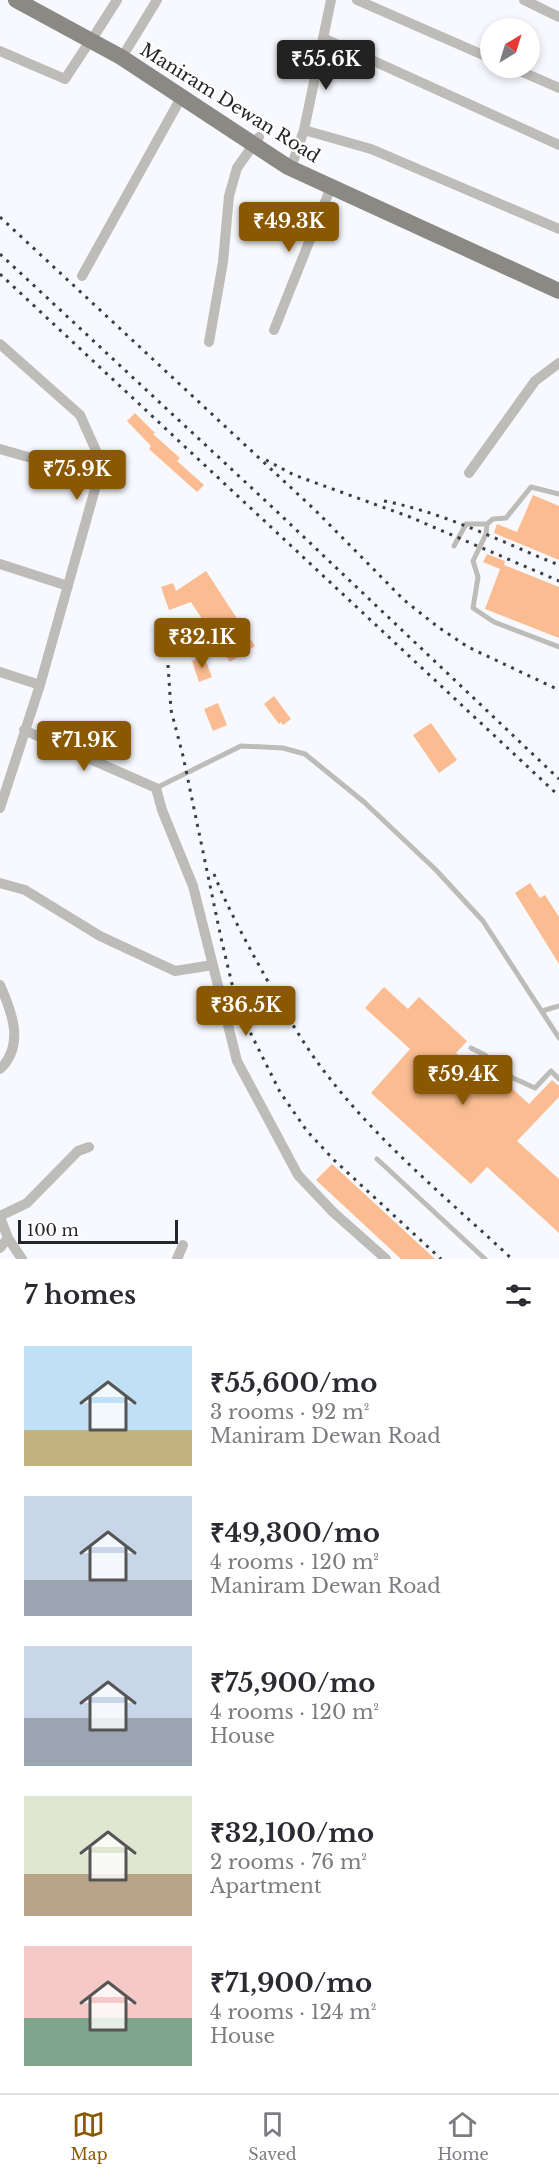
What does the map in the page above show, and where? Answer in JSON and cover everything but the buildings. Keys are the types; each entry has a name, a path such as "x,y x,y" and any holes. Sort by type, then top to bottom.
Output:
{"main road":[{"name":"Maniram Dewan Road","path":"24,1 93,37 182,96 256,140"},
{"name":"Maniram Dewan Road","path":"93,37 127,49 256,140 331,187 559,291"},
{"name":"Maniram Dewan Road","path":"291,163 559,280"}],"street":[{"path":"0,51 65,79 117,0"},
{"path":"127,49 157,0"},
{"path":"291,163 304,130 331,0"},
{"path":"524,0 559,17"},
{"path":"360,1 480,54"},
{"path":"323,38 559,145"},
{"path":"536,78 559,88"},
{"path":"82,276 182,96"},
{"path":"304,130 371,149 559,229"},
{"path":"209,342 223,262 229,196 237,168 256,140"},
{"path":"274,330 331,187"},
{"path":"0,344 80,415 102,464 40,685 0,803"},
{"path":"469,473 535,381 559,363"},
{"path":"0,449 98,477"},
{"path":"0,564 68,586"},
{"path":"0,672 40,685"},
{"path":"24,730 156,788 162,810 193,886 237,1061 298,1175 333,1212 386,1259"},
{"path":"0,883 25,890 100,936 175,971 213,965"},
{"path":"0,985 9,1006 15,1035 13,1049 0,1069"},
{"path":"22,1259 8,1238 0,1217 27,1203 78,1151 89,1147"},
{"path":"0,1248 8,1238"},
{"path":"177,1259 183,1245"}],"lane":[{"path":"454,546 466,524 487,524 493,519 506,518 531,487 559,494"},
{"path":"487,524 486,534 473,561 478,577 473,608 494,622 559,648"},
{"path":"156,788 241,746 284,748 305,754 364,802 444,878 483,921 559,1038"},
{"path":"542,1011 559,1006"},
{"path":"471,1048 513,1078 535,1088 551,1071 559,1079"},
{"path":"377,1159 485,1259"}],"railway":[{"path":"0,217 315,510 404,600 468,647 559,690"},
{"path":"0,254 270,505 559,779"},
{"path":"0,274 559,796"},
{"path":"266,460 294,475 410,517 559,581"},
{"path":"384,501 451,520 559,565"},
{"path":"168,665 171,710 232,984 247,1026 280,1092 307,1131 334,1160 441,1259"},
{"path":"214,874 239,928 282,1006 300,1037 331,1080 394,1150 512,1259"}]}
